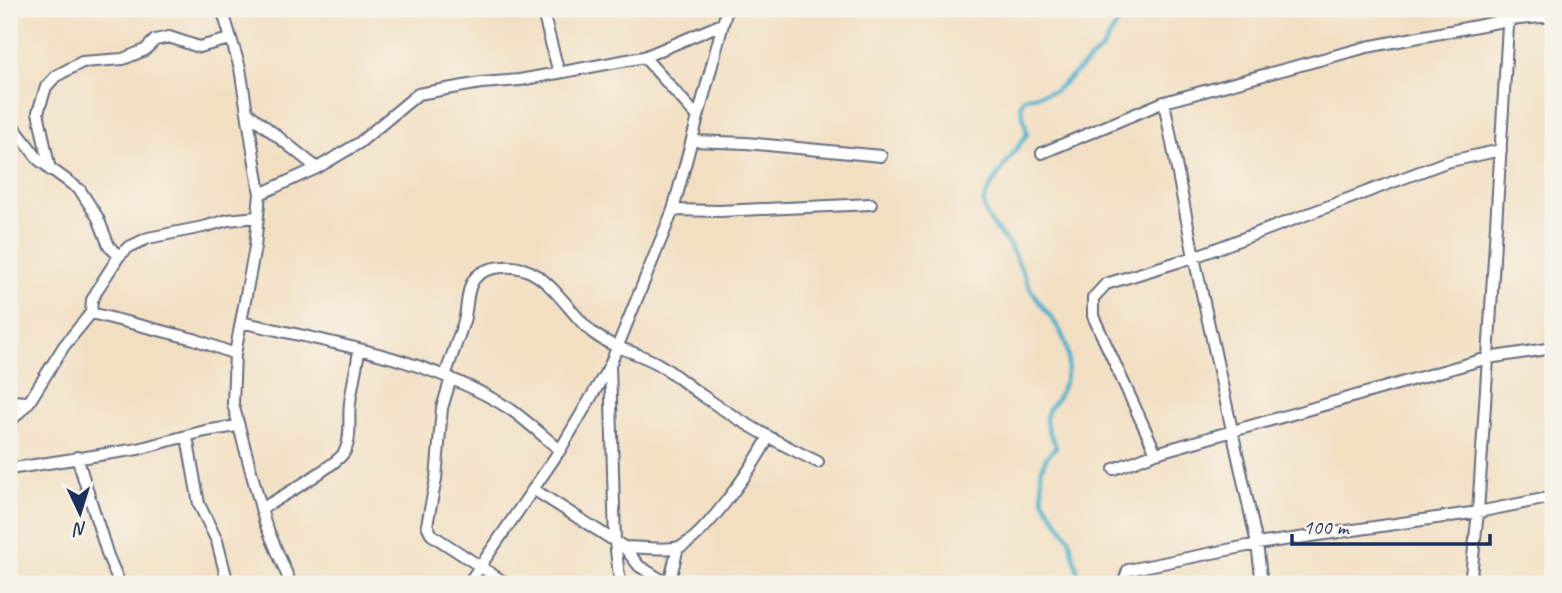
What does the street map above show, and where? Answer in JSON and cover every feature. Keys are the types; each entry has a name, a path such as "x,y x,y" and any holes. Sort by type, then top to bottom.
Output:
{"street":[{"path":"222,9 240,68 260,194 255,247 235,354 233,404 261,509 291,584"},
{"path":"541,9 559,73"},
{"path":"468,584 560,450 610,365 673,210 727,9"},
{"path":"1042,153 1164,102 1367,47 1508,15 1553,16"},
{"path":"1470,584 1478,512 1508,15"},
{"path":"260,194 317,167 359,143 418,94 481,83 520,80 644,57 722,24"},
{"path":"50,170 38,112 46,87 56,76 82,62 123,59 145,50 155,40 169,37 199,47 230,39"},
{"path":"644,57 698,117"},
{"path":"1164,102 1194,257 1257,544 1262,584"},
{"path":"247,112 317,167"},
{"path":"9,121 39,160 80,190 98,218 109,246 119,256"},
{"path":"693,141 881,156"},
{"path":"1156,453 1093,316 1093,298 1106,284 1194,257 1446,162 1500,150"},
{"path":"673,210 720,211 871,204"},
{"path":"9,423 29,402 64,346 91,313 92,300 119,256 129,247 148,238 203,228 228,219 257,217"},
{"path":"507,584 432,536 427,525 436,479 442,408 448,377 465,317 469,292 475,277 485,271 505,267 524,269 536,276 593,333 617,347 659,364 705,398 768,438 818,462"},
{"path":"91,313 194,339 235,354"},
{"path":"241,322 359,349 448,377 510,410 560,450"},
{"path":"1114,469 1156,453 1488,358 1543,352 1553,348"},
{"path":"261,509 338,460 345,452 359,349"},
{"path":"610,365 620,584"},
{"path":"9,401 29,402"},
{"path":"9,469 138,449 237,426"},
{"path":"187,437 199,504 217,541 228,584"},
{"path":"619,545 678,547 691,540 728,500 757,461 768,438"},
{"path":"77,457 108,556 120,584"},
{"path":"533,489 580,517 619,545 639,566 669,584 678,547"},
{"path":"1123,584 1128,570 1257,544 1478,512 1553,497"}],"waterway":[{"path":"1081,584 1069,538 1043,500 1041,471 1046,458 1056,447 1047,426 1046,415 1059,394 1068,369 1065,340 1031,290 1010,247 989,220 984,201 996,178 1027,134 1021,105 1024,98 1055,91 1102,49 1126,9"}]}
